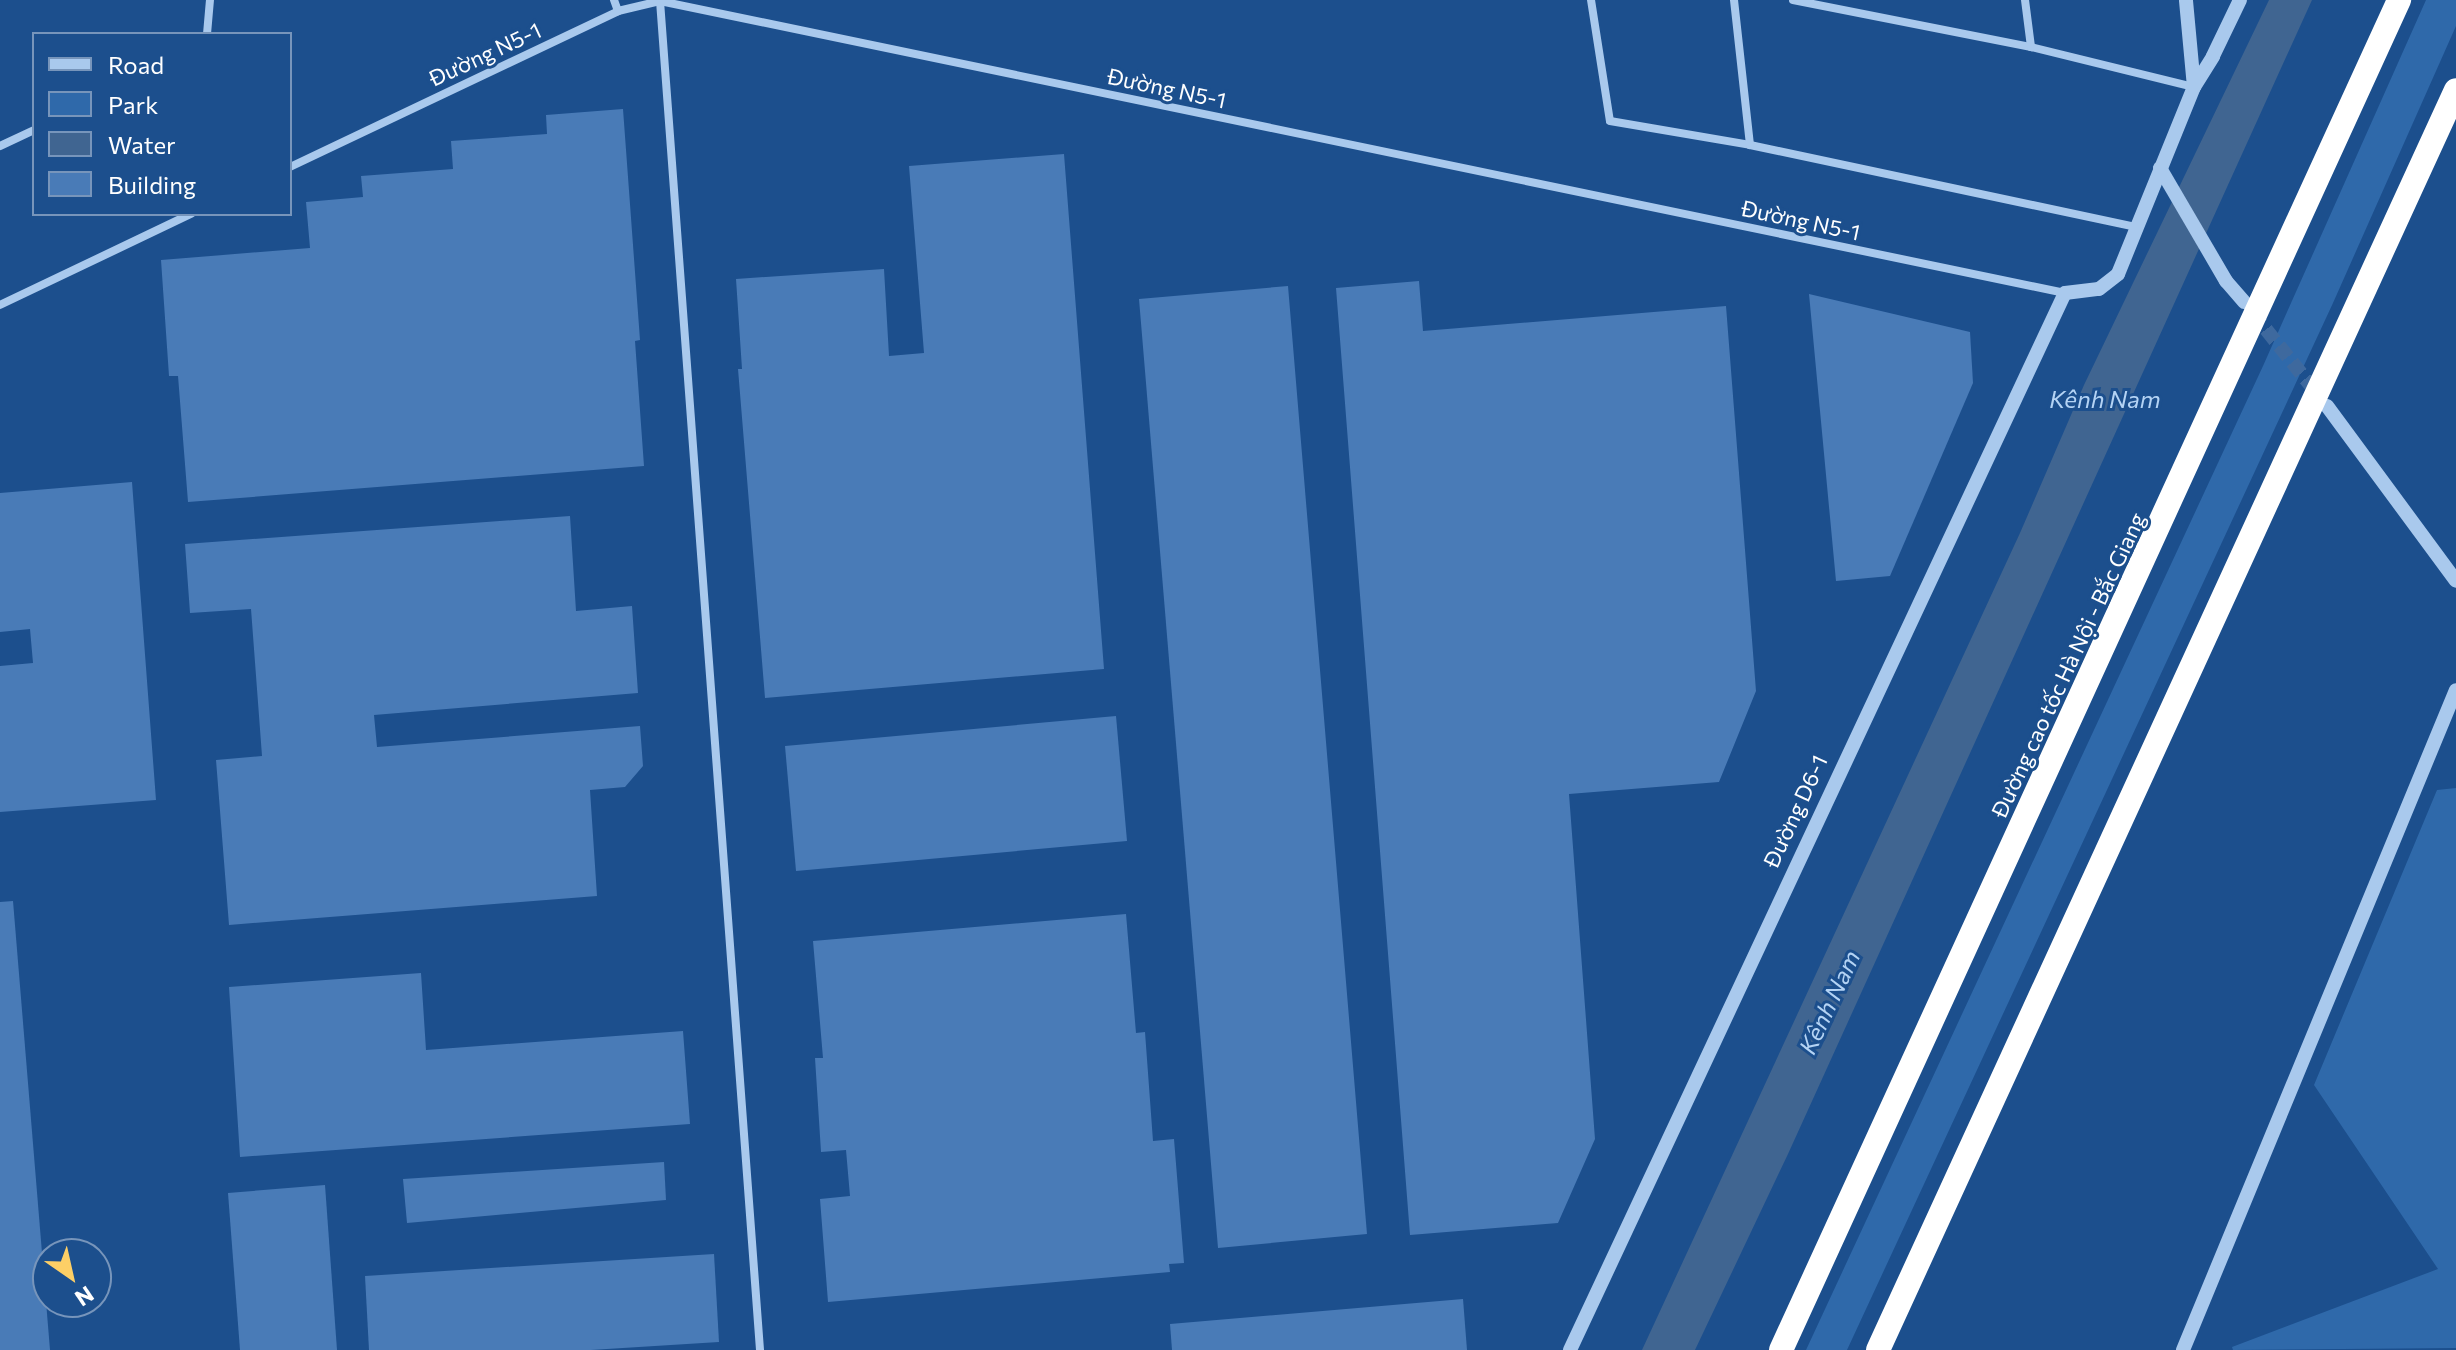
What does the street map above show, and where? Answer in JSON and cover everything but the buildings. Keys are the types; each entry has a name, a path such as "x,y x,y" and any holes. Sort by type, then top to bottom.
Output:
{"highway":[{"name":"Đường cao tốc Hà Nội - Bắc Giang","path":"1781,1350 2399,0"},
{"path":"1878,1350 2456,90"}],"street":[{"path":"207,32 210,0"},
{"path":"614,0 618,11"},
{"path":"1591,0 1610,121 1750,145 2135,227"},
{"path":"1734,0 1750,145"},
{"path":"1793,0 2031,47 2194,87"},
{"path":"2025,0 2031,47"},
{"path":"2186,0 2194,87"},
{"path":"2065,293 2099,289 2111,283 2118,274 2194,87 2240,0"},
{"path":"660,1 760,1350"},
{"name":"Đường N5-1","path":"292,166 618,11 660,1 2065,293"},
{"path":"0,146 32,131"},
{"path":"2160,168 2226,281 2244,302"},
{"path":"0,305 187,216"},
{"name":"Đường D6-1","path":"1570,1350 2065,293"},
{"path":"2327,406 2456,581"},
{"path":"2183,1350 2456,690"}],"green space":[{"path":"2426,0 2456,0 2456,26 2333,303 1847,1350 1806,1350 2263,366"},
{"path":"2456,788 2456,1348 2233,1350 2232,1347 2438,1269 2314,1085 2437,790"}],"water":[{"name":"Kênh Nam","path":"2269,0 2312,0 1788,1154 1695,1350 1642,1350 2020,533 2084,385"}],"tunnel":[{"path":"2253,313 2319,396"}]}
